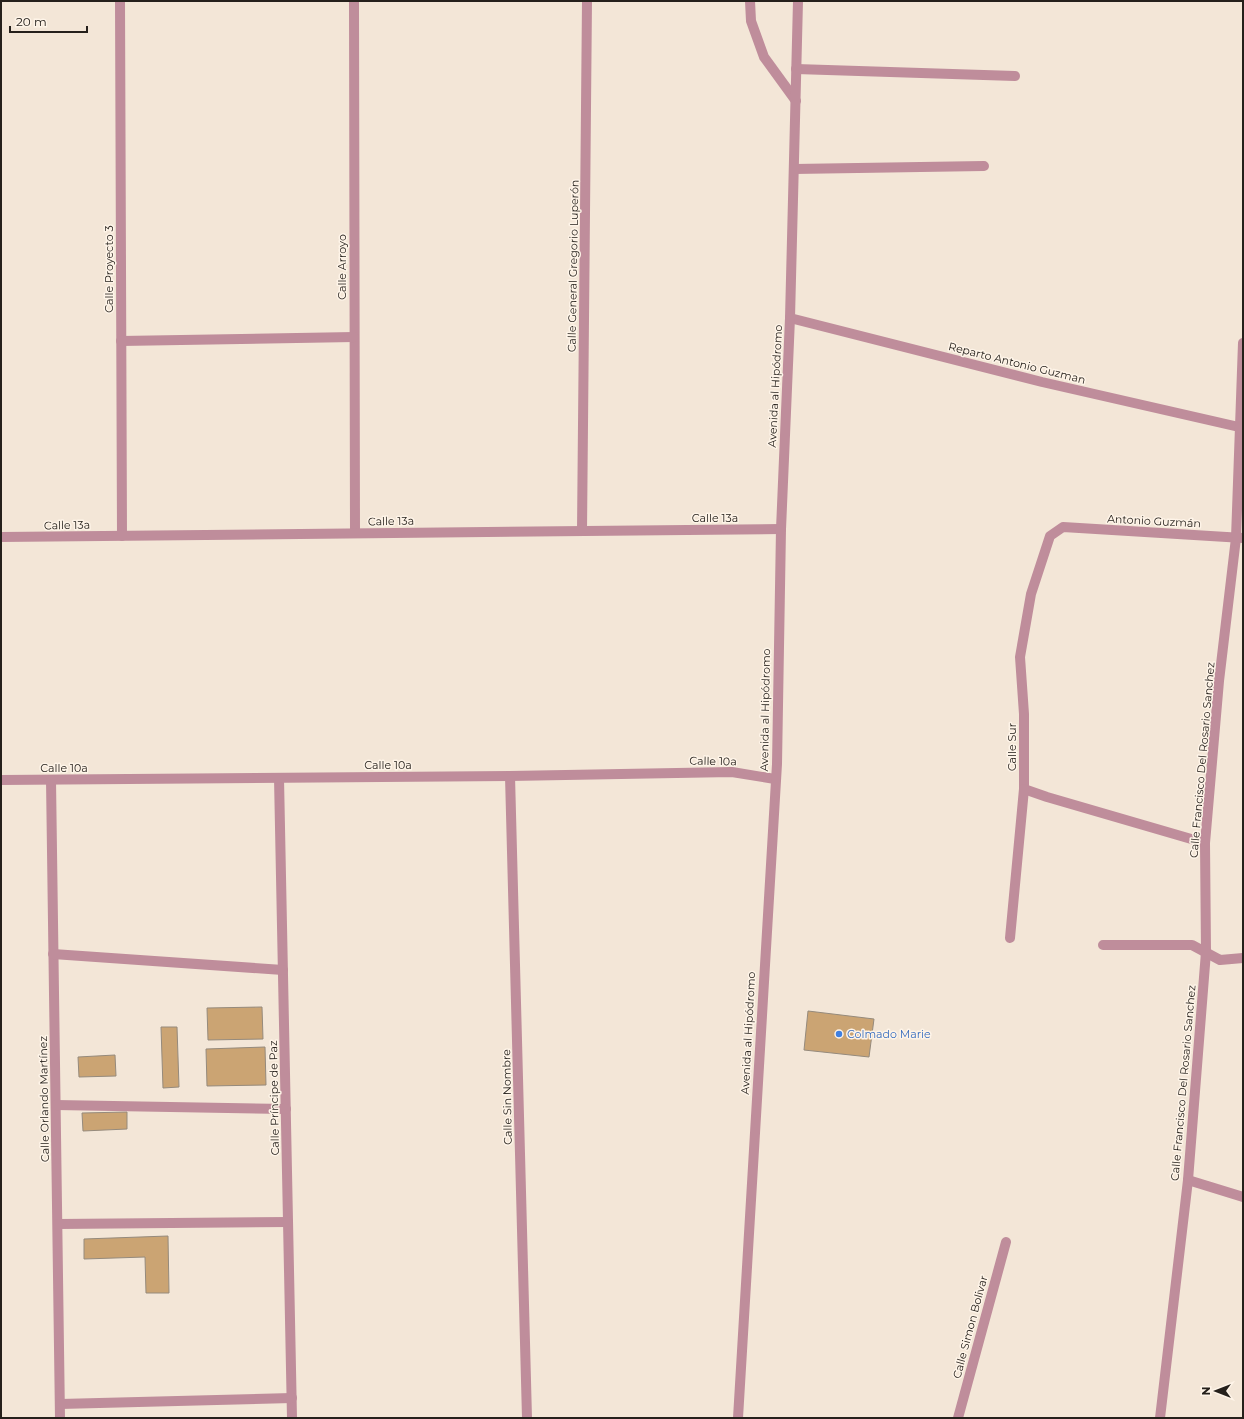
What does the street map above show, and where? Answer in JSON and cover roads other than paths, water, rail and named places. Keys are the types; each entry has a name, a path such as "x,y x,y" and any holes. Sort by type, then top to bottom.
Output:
{"street":[{"name":"Calle Proyecto 3","path":"120,1 122,536"},
{"name":"Calle Arroyo","path":"354,1 355,534"},
{"name":"Calle General Gregorio Luperón","path":"582,531 587,1"},
{"path":"750,1 751,21 764,57 796,101"},
{"name":"Avenida al Hipódromo","path":"738,1418 777,764 781,529 790,318 798,1"},
{"path":"796,68 1015,76"},
{"path":"794,169 984,166"},
{"name":"Reparto Antonio Guzman","path":"790,318 1042,382 1239,427"},
{"path":"121,342 354,337"},
{"name":"Calle Francisco Del Rosario Sanchez","path":"1160,1418 1188,1180 1206,952 1205,843 1219,681 1240,538 1239,427 1243,343"},
{"name":"Antonio Guzmán","path":"1063,527 1240,538"},
{"name":"Calle Sur","path":"1010,938 1024,789 1024,714 1020,657 1031,594 1050,536 1063,527"},
{"name":"Calle 13a","path":"1,537 781,529"},
{"name":"Calle 10a","path":"1,780 510,776 732,772 776,779"},
{"name":"Calle Sin Nombre","path":"510,776 527,1418"},
{"name":"Calle Príncipe de Paz","path":"279,778 292,1418"},
{"name":"Calle Orlando Martínez","path":"51,780 60,1418"},
{"path":"1024,789 1205,843"},
{"path":"1103,945 1187,944 1197,946 1220,960 1243,958"},
{"path":"53,954 283,970"},
{"path":"56,1105 286,1109"},
{"path":"1188,1180 1243,1197"},
{"path":"58,1224 288,1222"},
{"name":"Calle Simon Bolivar","path":"958,1418 1006,1242"},
{"path":"60,1404 292,1398"}],"place":[{"name":"Colmado Marie","path":"839,1034"}]}
